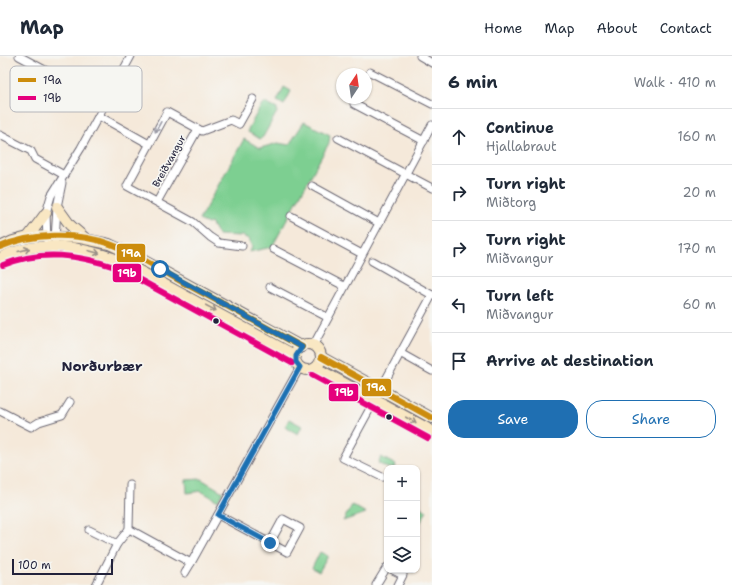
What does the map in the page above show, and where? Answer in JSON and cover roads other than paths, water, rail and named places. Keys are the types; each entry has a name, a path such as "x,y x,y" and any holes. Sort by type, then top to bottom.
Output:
{"main road":[{"path":"57,207 70,225 85,238"},
{"path":"28,237 46,213"},
{"path":"0,247 28,237 51,236 85,238 109,244 302,347 313,346 318,349 321,357 316,368"},
{"path":"0,258 32,247 52,247 98,252 121,260 296,356"},
{"path":"302,347 296,356 296,362 300,367 305,370 316,368 432,431"},
{"path":"321,357 432,418"}],"street":[{"path":"19,56 38,66"},
{"path":"126,66 131,56"},
{"path":"420,56 432,63"},
{"path":"372,73 432,104"},
{"name":"Breiðvangur","path":"242,246 219,243 193,222 127,186 167,112 202,131 231,120 239,124 253,99"},
{"path":"354,104 424,141"},
{"path":"52,247 46,213 51,196 101,112"},
{"path":"99,116 149,144"},
{"path":"313,346 327,317 432,125"},
{"name":"Breiðvangur","path":"157,202 198,129"},
{"path":"0,135 31,152 35,160 64,176"},
{"path":"338,138 432,188"},
{"path":"51,236 64,176"},
{"path":"312,186 379,223"},
{"path":"292,216 362,254"},
{"path":"273,249 344,286"},
{"path":"372,261 432,295 343,458 382,477"},
{"path":"270,287 327,317"},
{"path":"400,353 432,371"},
{"path":"185,573 300,367"},
{"path":"0,412 31,427 39,422 62,415 70,402"},
{"path":"96,585 118,544 129,529 130,485"},
{"path":"218,515 270,543 287,552 300,528 283,519 270,543"},
{"path":"129,529 191,563"},
{"path":"89,530 118,544"},
{"path":"376,585 384,572"},
{"path":"398,585 403,575 399,573"}],"district":[{"name":"Norðurbær","path":"102,366"}]}
